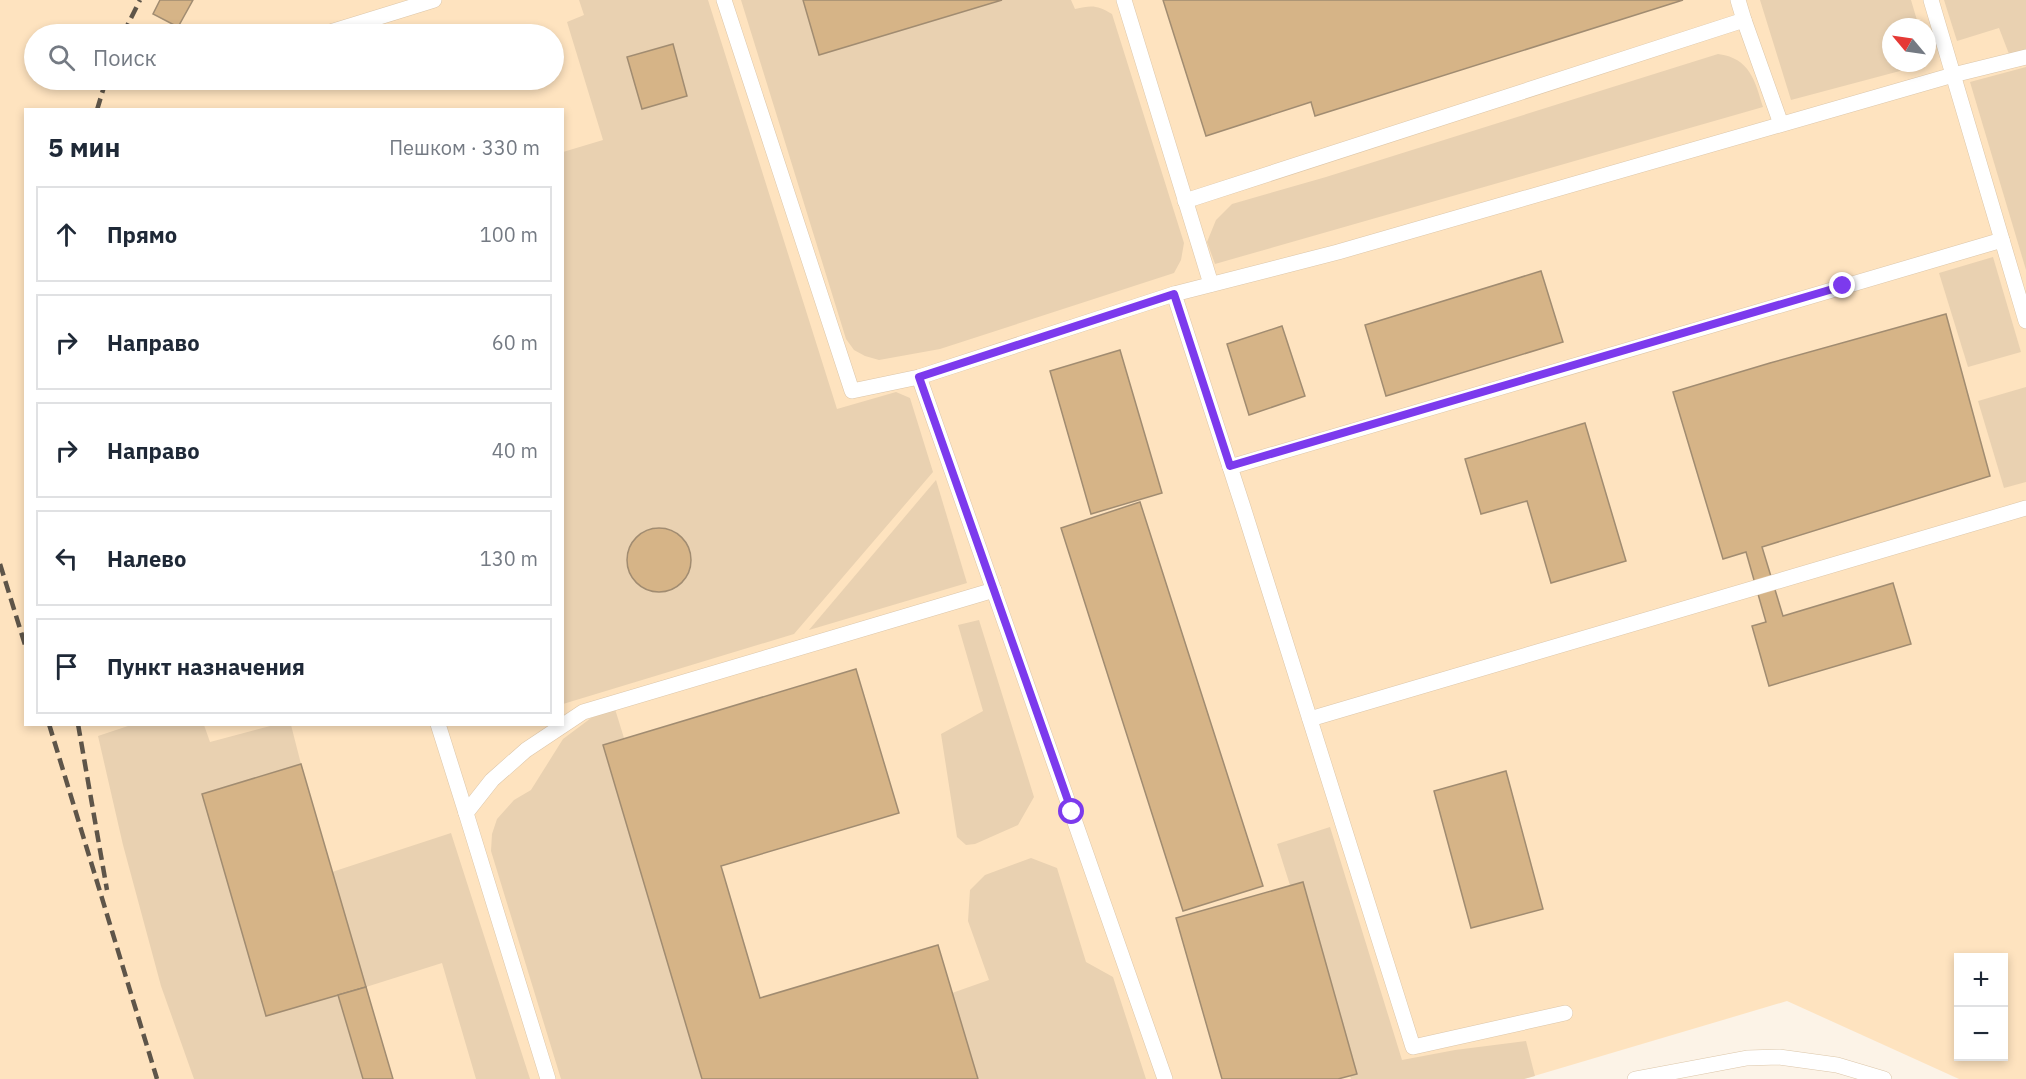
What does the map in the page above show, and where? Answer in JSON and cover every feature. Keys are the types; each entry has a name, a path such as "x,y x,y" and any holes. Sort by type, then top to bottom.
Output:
{"lane":[{"path":"357,24 435,0"},
{"path":"724,0 852,391 919,377 1174,294 1338,252 1953,75 2026,57"},
{"path":"1124,0 1211,284"},
{"path":"1738,0 1781,124"},
{"path":"1931,0 2026,321"},
{"path":"1185,201 1744,20"},
{"path":"1230,466 2002,240"},
{"path":"1174,294 1413,1047 1565,1013"},
{"path":"919,377 1166,1079"},
{"path":"1310,720 2026,508"},
{"path":"564,724 582,712 994,590"},
{"path":"439,726 548,1079"},
{"path":"466,813 492,780 526,750 561,726"},
{"path":"1635,1079 1747,1058 1779,1057 1837,1065 1884,1079"}],"shaded area":[{"path":"0,0 2026,0 2026,1079 1959,1079 1787,1001 1524,1079 0,1079"},
{"path":"579,0 708,0 837,409 896,392 910,398 933,472 794,634 564,704 564,152 603,140 567,22 584,15","holes":["673,44 687,95 642,108 627,57","653,528 667,529 678,534 686,542 691,564 680,584 668,590 654,591 642,587 634,579 629,568 628,556 632,545 640,535"]},
{"path":"741,0 803,0 819,55 1002,0 1071,0 1075,9 1094,7 1112,14 1184,243 1181,260 1174,273 940,349 879,360 854,350 846,339"},
{"path":"1760,0 1911,0 1916,18 1882,18 1882,72 1896,72 1791,100"},
{"path":"1944,0 2026,0 2026,50 2009,54 1999,28 1957,41"},
{"path":"1718,54 1737,60 1750,72 1763,107 1215,264 1207,242 1216,220 1232,204 1326,177"},
{"path":"2026,67 2026,270 1970,82"},
{"path":"1993,257 2021,352 1968,367 1939,273"},
{"path":"2026,387 2026,482 2004,488 1978,401"},
{"path":"936,480 967,583 809,630"},
{"path":"979,620 1034,797 1018,825 975,844 966,845 957,837 941,734 983,711 958,625"},
{"path":"615,709 624,738 603,745 702,1079 561,1079 491,851 492,834 497,819 514,800 531,790 563,739 591,718"},
{"path":"128,726 204,726 210,742 270,726 291,726 301,764 202,794 266,1016 338,995 363,1079 194,1079 161,986 123,845 98,736"},
{"path":"1330,827 1402,1060 1455,1050 1526,1041 1535,1076 1524,1079 1351,1079 1277,844"},
{"path":"451,833 530,1079 476,1079 442,963 366,987 332,872"},
{"path":"1031,858 1057,868 1086,962 1113,977 1146,1079 978,1079 952,993 989,980 968,921 970,890 985,875"}],"building":[{"path":"160,0 193,0 180,24 172,24 153,14"},
{"path":"803,0 1002,0 819,55"},
{"path":"1163,0 1683,0 1315,116 1311,102 1206,136"},
{"path":"673,44 687,96 642,109 627,57"},
{"path":"1541,271 1563,342 1386,396 1365,325"},
{"path":"1946,314 1990,476 1762,547 1783,616 1893,583 1911,644 1769,686 1752,626 1766,622 1746,552 1723,559 1673,392"},
{"path":"1282,326 1305,396 1249,415 1227,344"},
{"path":"1120,350 1162,493 1091,514 1050,371"},
{"path":"1585,423 1626,561 1551,583 1527,501 1481,514 1465,459"},
{"path":"1140,502 1263,886 1183,911 1061,528"},
{"path":"659,528 677,534 685,542 691,560 685,578 677,586 659,592 641,586 633,578 627,560 633,542 641,534"},
{"path":"856,669 899,813 721,866 760,998 938,945 978,1079 702,1079 603,745"},
{"path":"301,764 366,987 266,1016 202,794"},
{"path":"1506,771 1543,909 1471,928 1434,791"},
{"path":"1303,882 1357,1074 1338,1079 1222,1079 1176,918"},
{"path":"366,987 393,1079 363,1079 338,995"}],"railway":[{"path":"128,24 140,0"},
{"path":"98,108 103,90"},
{"path":"0,564 24,642"},
{"path":"50,726 157,1079"},
{"path":"78,726 107,890"}],"route":[{"path":"1072,812 919,377 1174,294 1230,466 1843,286"}]}
